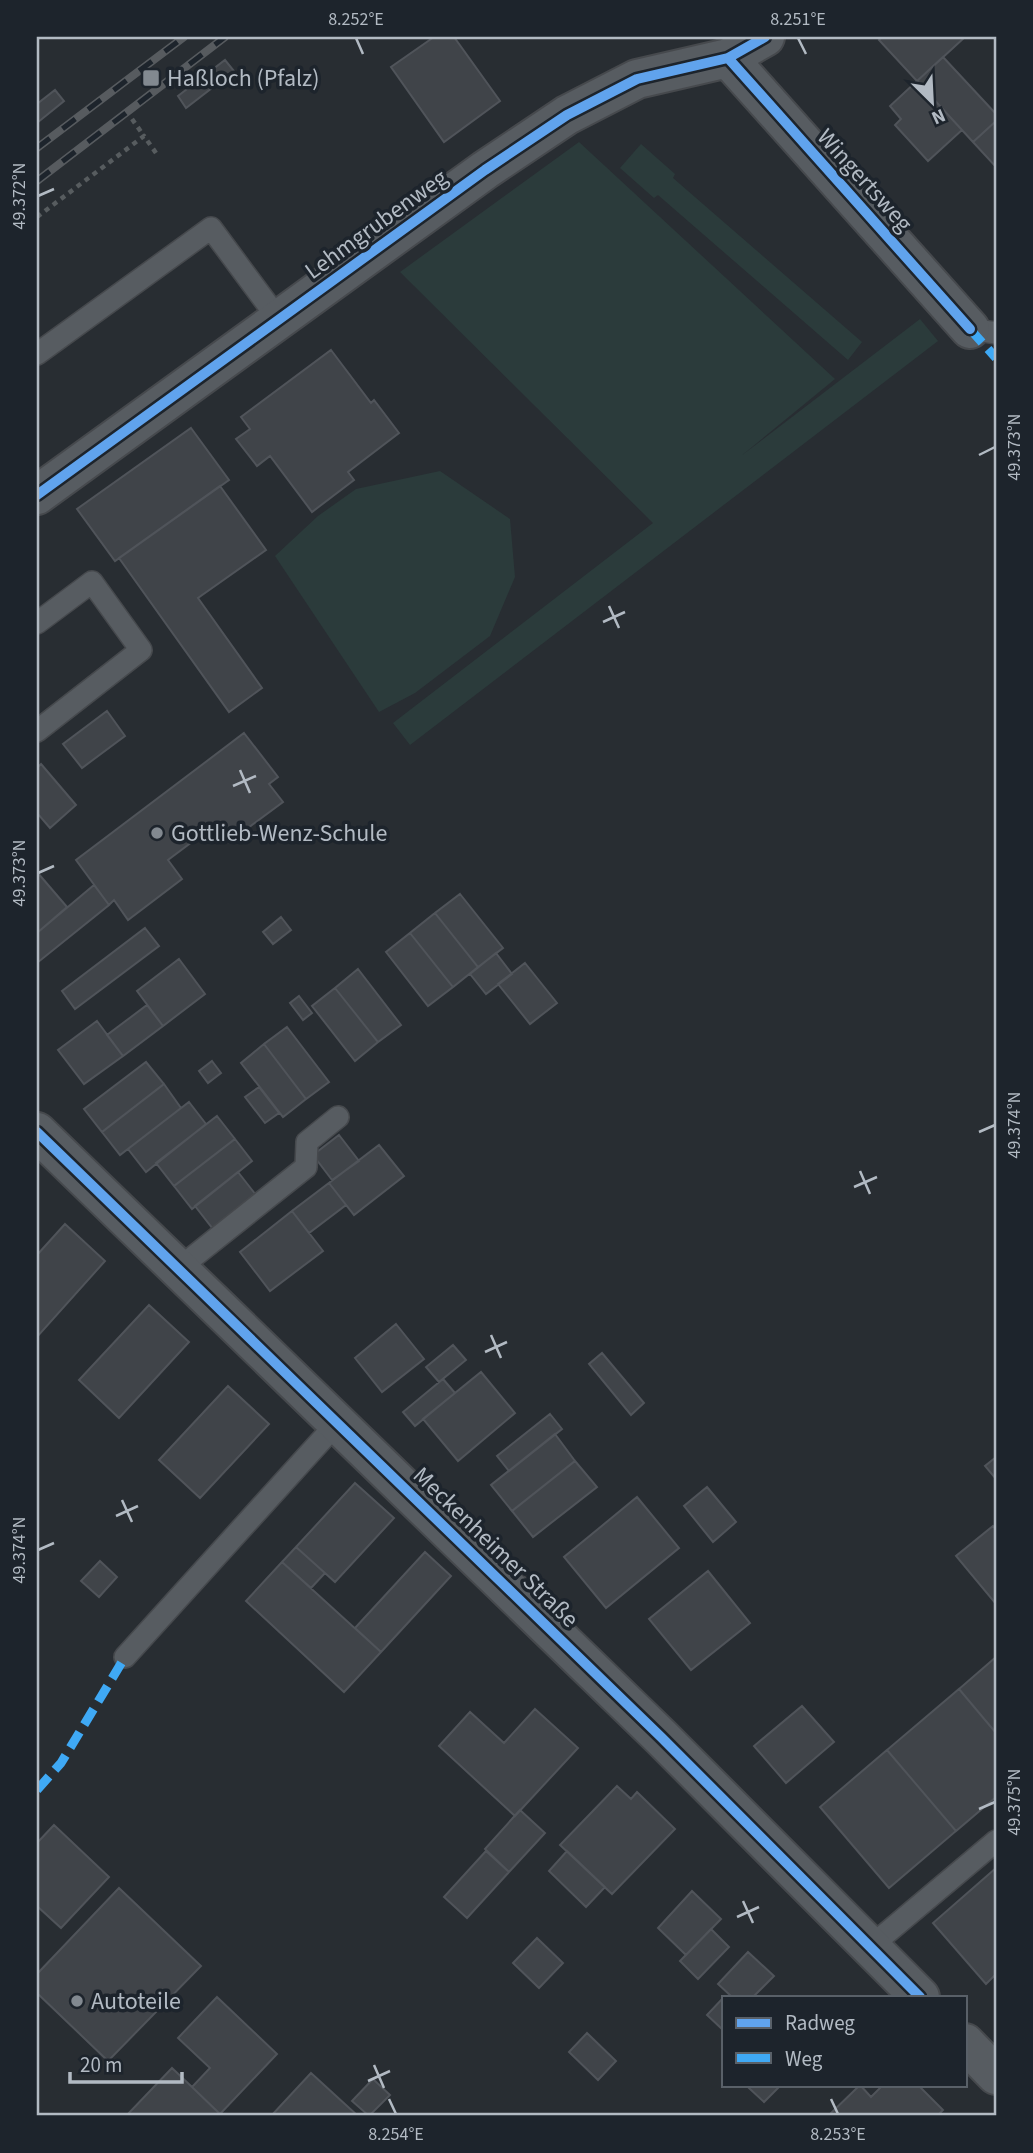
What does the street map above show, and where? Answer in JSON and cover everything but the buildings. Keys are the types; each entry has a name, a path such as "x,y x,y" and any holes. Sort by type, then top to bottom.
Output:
{"street":[{"name":"Lehmgrubenweg","path":"37,495 485,170 567,115 637,79 728,58 765,37"},
{"name":"Wingertsweg","path":"728,58 983,331"},
{"name":"Meckenheimer Straße","path":"37,1132 661,1737 919,1996"},
{"path":"967,2045 996,2074"}],"lane":[{"path":"37,354 211,228 279,320"},
{"path":"37,623 92,582 141,650 37,731"},
{"path":"178,1269 306,1167 307,1142 338,1117"},
{"path":"125,1657 338,1422"},
{"path":"870,1947 996,1841"}],"path":[{"path":"132,120 156,153"},
{"path":"37,218 144,136"}],"shaded area":[{"path":"579,142 835,379 741,456 920,319 938,341 410,745 393,723 653,523 400,272"},
{"path":"641,144 675,174 673,178 862,342 848,360 658,195 654,198 620,168"},
{"path":"440,471 510,519 515,577 490,636 415,693 379,712 275,556 318,516 356,489"}],"railway":[{"path":"37,148 184,37"},
{"path":"37,181 225,37"}],"marked path":[{"path":"970,329 996,358"},
{"path":"37,1790 61,1763 125,1657"}],"cycle path":[{"path":"37,495 485,170 567,115 637,79 728,58 765,37"},
{"path":"728,58 970,329"},
{"path":"37,1132 661,1737 919,1996"}],"place":[{"name":"Haßloch (Pfalz)","path":"151,78"},
{"name":"Gottlieb-Wenz-Schule","path":"157,833"},
{"name":"Autoteile","path":"77,2001"}]}
